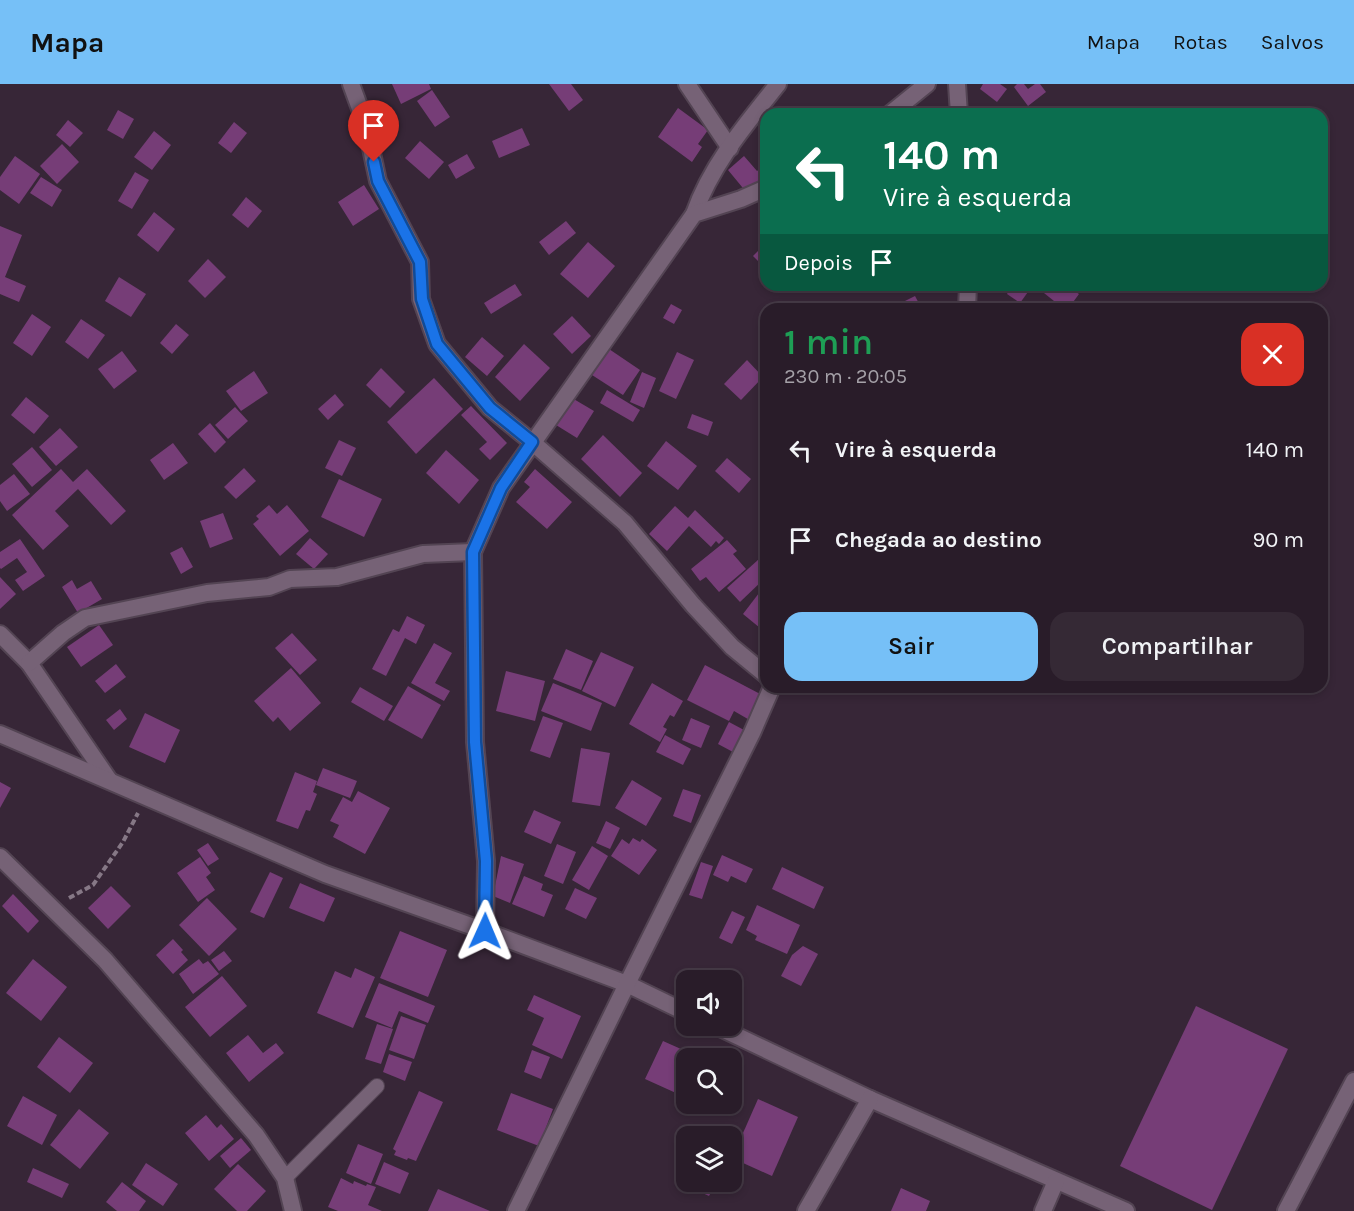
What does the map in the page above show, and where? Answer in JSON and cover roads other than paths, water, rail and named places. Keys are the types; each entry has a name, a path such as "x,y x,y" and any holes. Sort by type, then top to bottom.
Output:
{"street":[{"path":"351,84 366,124 378,181 420,262 422,299 437,344 490,408 625,523 693,605 732,646 760,670"},
{"path":"687,84 730,148"},
{"path":"485,931 486,861 475,742 473,552 501,488 694,214 702,190 748,121 778,84"},
{"path":"897,108 927,84"},
{"path":"957,84 959,108"},
{"path":"694,214 760,191"},
{"path":"29,663 63,633 86,618 207,593 269,587 290,579 337,577 423,554 473,552"},
{"path":"0,634 29,663 110,781"},
{"path":"516,1211 752,733 769,693"},
{"path":"0,734 325,874 627,984 676,1007"},
{"path":"0,856 105,960 256,1136 285,1178 293,1211"},
{"path":"737,1036 870,1099 1126,1211"},
{"path":"1286,1211 1354,1081"},
{"path":"806,1211 870,1099"},
{"path":"1043,1211 1056,1181"}],"lane":[{"path":"285,1178 377,1086"}]}
